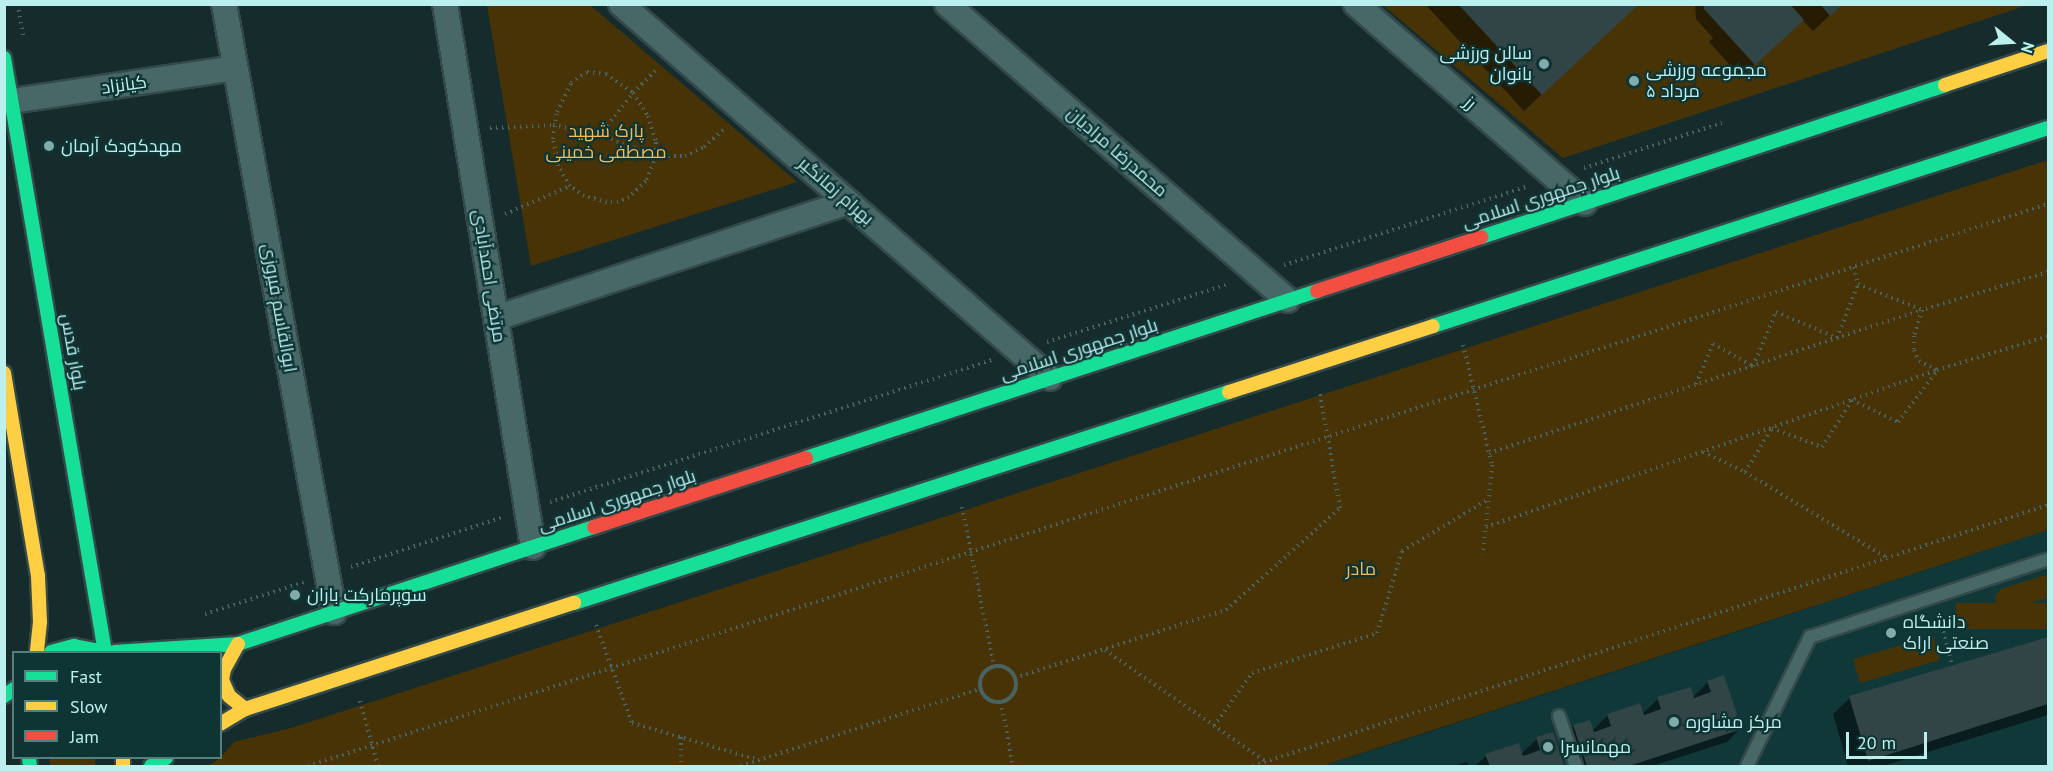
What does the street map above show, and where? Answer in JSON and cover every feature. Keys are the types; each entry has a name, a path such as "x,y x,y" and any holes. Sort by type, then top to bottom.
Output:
{"main road":[{"name":"بلوار جمهوری اسلامی","path":"130,651 238,644 2049,51"},
{"name":"بلوار قدس","path":"4,58 8,102 104,651"},
{"path":"222,723 244,709 2049,128"},
{"path":"4,373 38,576 40,622 37,651"},
{"path":"238,644 224,669 222,680 229,696 244,709"},
{"path":"53,651 74,646 101,651"}],"street":[{"name":"ابوالقاسم فیروزی","path":"224,4 334,612"},
{"name":"مرتضی احمدآبادی","path":"445,4 532,547"},
{"name":"بهرام زمانگیر","path":"621,4 1050,378"},
{"name":"محمدرضا مرادیان","path":"947,4 1287,300"},
{"name":"رز","path":"1356,4 1585,202"},
{"name":"کیانزاد","path":"8,102 235,68"},
{"path":"496,318 848,202"}],"lane":[{"path":"1747,766 1810,637 2049,559"},
{"path":"1559,716 1576,766"}],"path":[{"path":"600,135 633,93 674,51"},
{"path":"587,72 606,74 633,93 648,116 656,142 656,156 646,181 629,197 618,202 595,200 584,196 570,186 558,166 554,125 564,93 571,83 587,72"},
{"path":"465,128 554,125 600,135 656,156 685,156 704,147 744,111"},
{"path":"194,618 1724,123"},
{"path":"481,224 570,186"},
{"path":"308,766 2049,204"},
{"path":"1837,338 1858,284 1854,267"},
{"path":"1489,453 1922,310 2049,272"},
{"path":"1858,284 1922,310"},
{"path":"1922,310 1914,336 1914,350 1919,361 1937,370"},
{"path":"1753,366 1776,312 1837,338"},
{"path":"1457,318 1492,465 1483,555"},
{"path":"1486,527 1937,370 2049,336"},
{"path":"1696,384 1713,344 1753,366"},
{"path":"1015,678 1226,610 1340,508 1315,364"},
{"path":"1852,400 1898,422 1937,370"},
{"path":"1772,428 1822,447 1852,400"},
{"path":"1745,472 1772,428"},
{"path":"1703,452 1745,472 1887,558"},
{"path":"957,479 994,666"},
{"path":"1214,726 1252,673 1377,633 1402,550 1489,499"},
{"path":"1253,766 2049,505"},
{"path":"1935,596 1952,666"},
{"path":"587,599 632,723 759,760"},
{"path":"1104,649 1266,762"},
{"path":"994,666 1007,668 1015,678 1013,693 1001,702 988,699 980,689 982,675 994,666"},
{"path":"353,674 378,766"},
{"path":"741,766 980,689"},
{"path":"1001,702 1013,766"},
{"path":"681,737 681,766"}],"shaded area":[{"name":"دانشگاه صنعتی اراک","path":"2048,530 2048,766 1322,766 1418,736"}],"green space":[{"name":"پارک شهید مصطفی خمینی","path":"487,5 590,5 797,182 531,266"},
{"name":"مجموعه ورزشی ۵ مرداد","path":"1383,5 2028,5 1563,158"},
{"name":"مادر","path":"2048,160 2048,530 1322,766 208,766 222,759 222,756 234,742 291,728"},
{"path":"2048,576 2048,598 2007,609 1996,603 1995,596 2001,589"},
{"path":"1956,603 2048,603 2048,629 1956,629"},
{"path":"1933,636 1940,660 1860,683 1853,659"},
{"path":"50,759 95,759 95,766 50,766"}],"building":[{"name":"سالن ورزشی بانوان","path":"1458,4 1639,4 1542,95"},
{"path":"1704,4 1790,4 1804,20 1755,65 1704,9"},
{"path":"1820,4 1843,4 1830,16"},
{"path":"2048,637 2048,704 1868,761 1849,696"},
{"name":"مرکز مشاوره","path":"1724,675 1742,729 1629,766 1587,766 1573,725 1590,720 1594,732 1611,726 1607,714 1640,703 1644,715 1661,709 1657,697 1691,687 1694,698 1711,692 1707,681"},
{"name":"مهمانسرا","path":"1553,732 1564,766 1490,766 1485,754 1519,743 1523,756 1540,750 1536,737"}],"traffic: fast":[{"path":"4,58 105,651"},
{"path":"1481,237 1945,85"},
{"path":"1433,326 2048,128"},
{"path":"806,458 1317,291"},
{"path":"574,603 1229,392"},
{"path":"130,651 238,644 594,527"},
{"path":"55,651 74,646 99,651"},
{"path":"4,696 12,690"},
{"path":"29,759 30,766"},
{"path":"151,766 164,759"}],"traffic: slow":[{"path":"1945,85 2048,51"},
{"path":"1229,392 1433,326"},
{"path":"4,373 38,576 40,622 37,651"},
{"path":"222,723 245,709 574,603"},
{"path":"238,644 224,669 222,680 229,696 245,709"},
{"path":"123,759 123,766"}],"traffic: jam":[{"path":"1317,291 1481,237"},
{"path":"594,527 806,458"}],"place":[{"name":"سالن ورزشی بانوان","path":"1544,64"},
{"name":"مجموعه ورزشی ۵ مرداد","path":"1634,81"},
{"name":"مهدکودک آرمان","path":"49,146"},
{"name":"سوپرمارکت باران","path":"295,595"},
{"name":"دانشگاه صنعتی اراک","path":"1891,633"},
{"name":"مرکز مشاوره","path":"1674,722"},
{"name":"مهمانسرا","path":"1548,747"}]}
